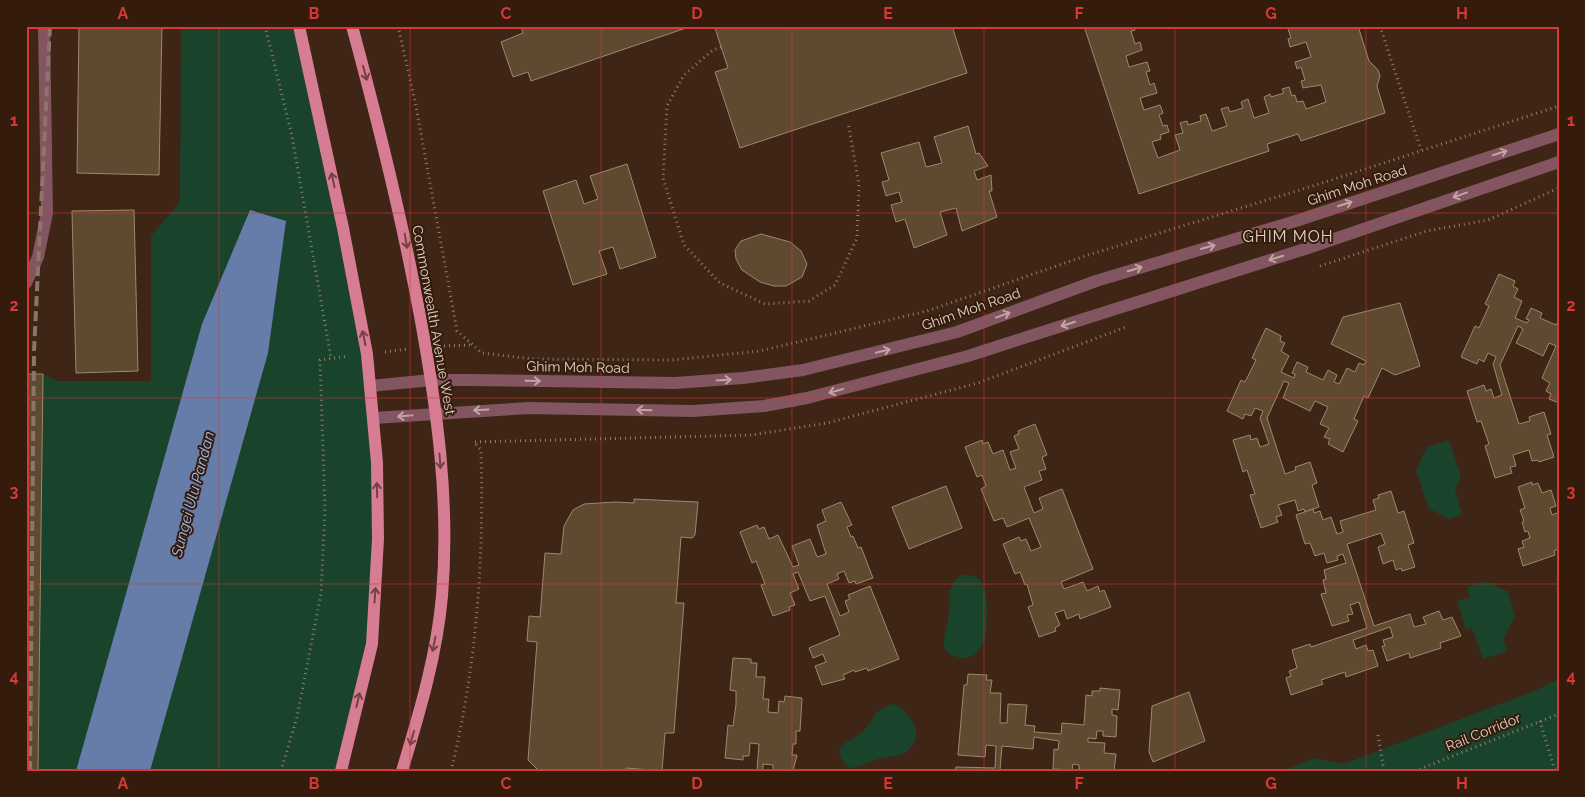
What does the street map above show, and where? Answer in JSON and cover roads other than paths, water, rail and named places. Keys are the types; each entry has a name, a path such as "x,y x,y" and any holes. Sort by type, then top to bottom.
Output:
{"main road":[{"path":"299,26 343,228 367,354 374,418 378,539 372,644 341,771"},
{"name":"Commonwealth Avenue West","path":"352,26 378,119 404,227 432,380 443,502 442,596 421,705 402,771"}],"street":[{"path":"26,283 38,257 47,213 44,26"},
{"name":"Ghim Moh Road","path":"370,386 432,380 675,383 744,378 803,370 949,334 1096,281 1299,220 1559,134"},
{"path":"374,418 436,413 562,408 692,411 764,406 807,398 1004,345 1308,248 1559,162"}],"water":[{"name":"Sungei Ulu Pandan","path":"250,210 286,221 268,353 150,771 76,771 202,324"}],"railway":[{"path":"30,771 34,351 50,26"}],"district":[{"name":"GHIM MOH","path":"1288,236"}]}
